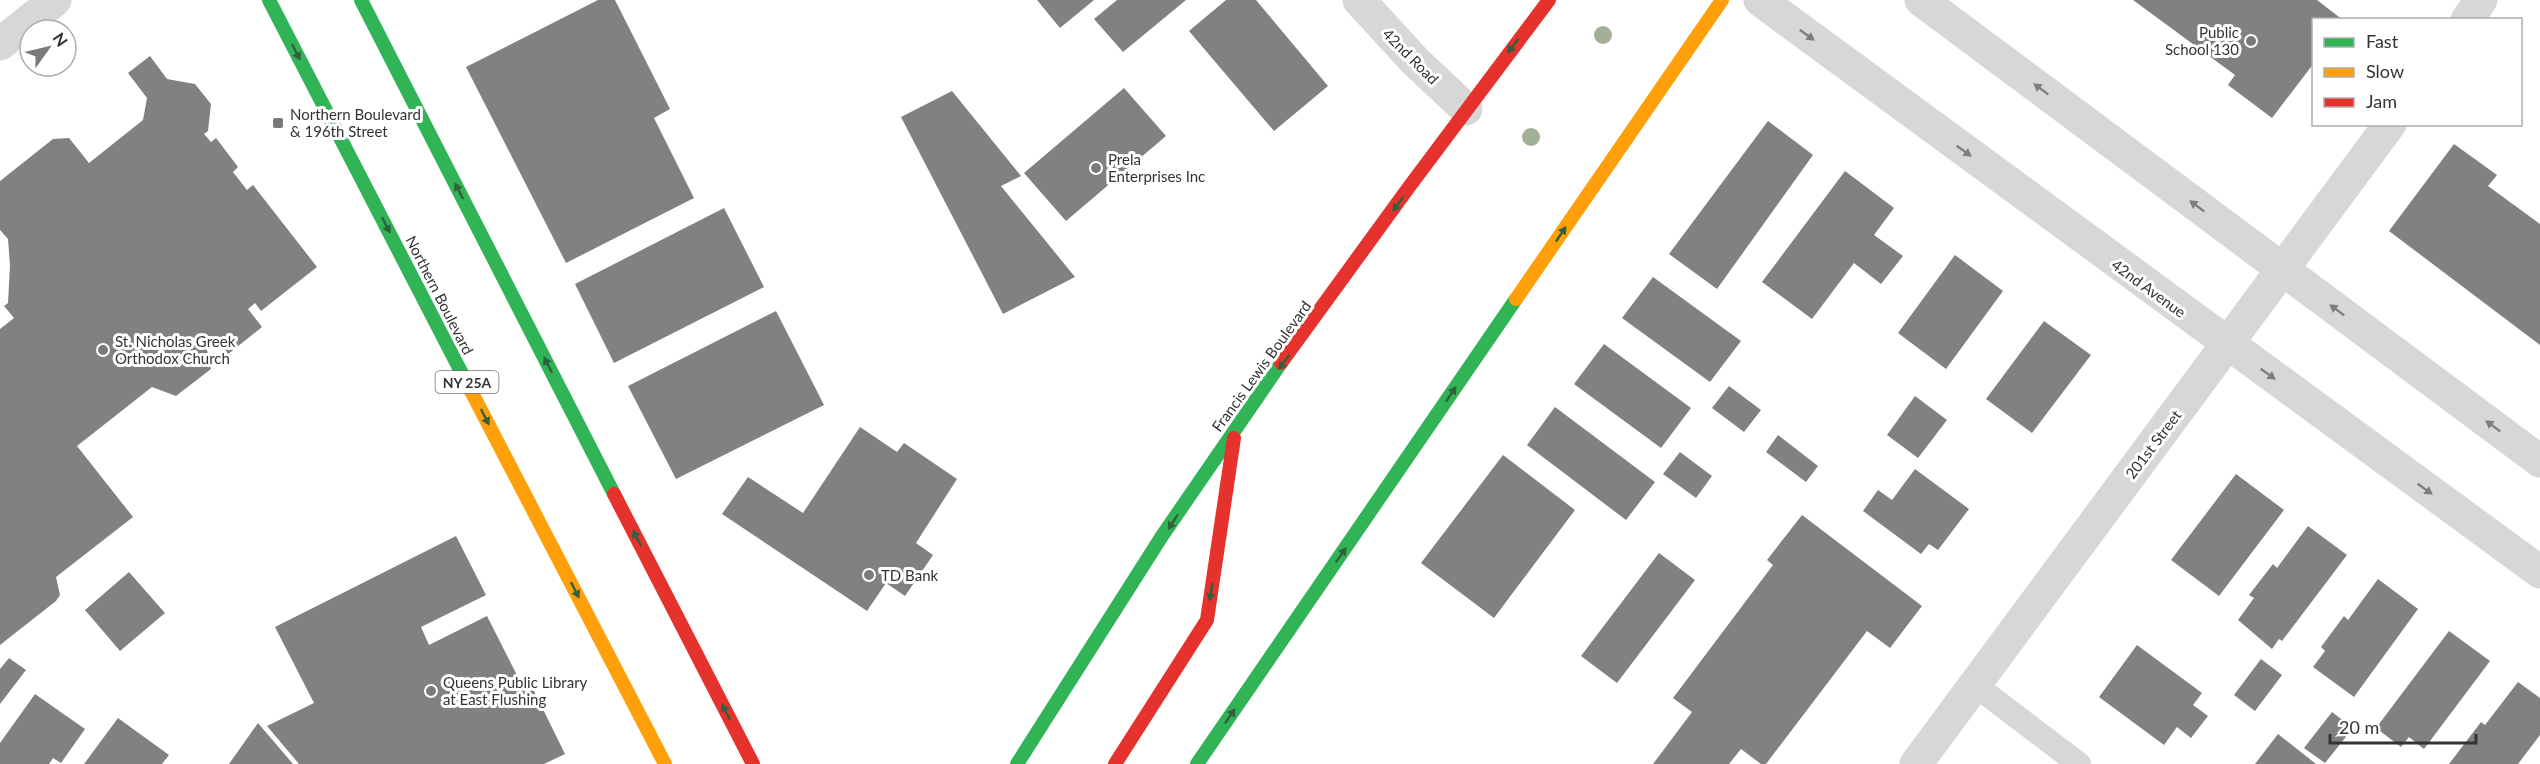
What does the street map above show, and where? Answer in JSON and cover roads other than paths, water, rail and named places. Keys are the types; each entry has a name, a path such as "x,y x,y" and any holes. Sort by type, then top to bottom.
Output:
{"main road":[{"name":"Northern Boulevard","path":"270,0 665,764"},
{"path":"361,0 753,764"},
{"name":"Francis Lewis Boulevard","path":"1017,764 1183,505 1466,109 1549,0"},
{"path":"1197,764 1722,0"},
{"path":"1115,764 1207,620 1236,430"}],"street":[{"path":"0,44 55,0"},
{"name":"42nd Road","path":"1359,0 1415,61 1466,109"},
{"name":"42nd Avenue","path":"1760,0 2227,345 2540,572"},
{"path":"1921,0 2540,461"},
{"path":"2468,18 2481,0"},
{"name":"201st Street","path":"1916,764 2389,126"}],"lane":[{"path":"1975,685 2079,764"}],"place":[{"name":"Public School 130","path":"2251,41"},
{"name":"Northern Boulevard & 196th Street","path":"278,123"},
{"name":"Prela Enterprises Inc","path":"1096,168"},
{"name":"St. Nicholas Greek Orthodox Church","path":"103,350"},
{"name":"TD Bank","path":"869,575"},
{"name":"Queens Public Library at East Flushing","path":"431,691"}]}
